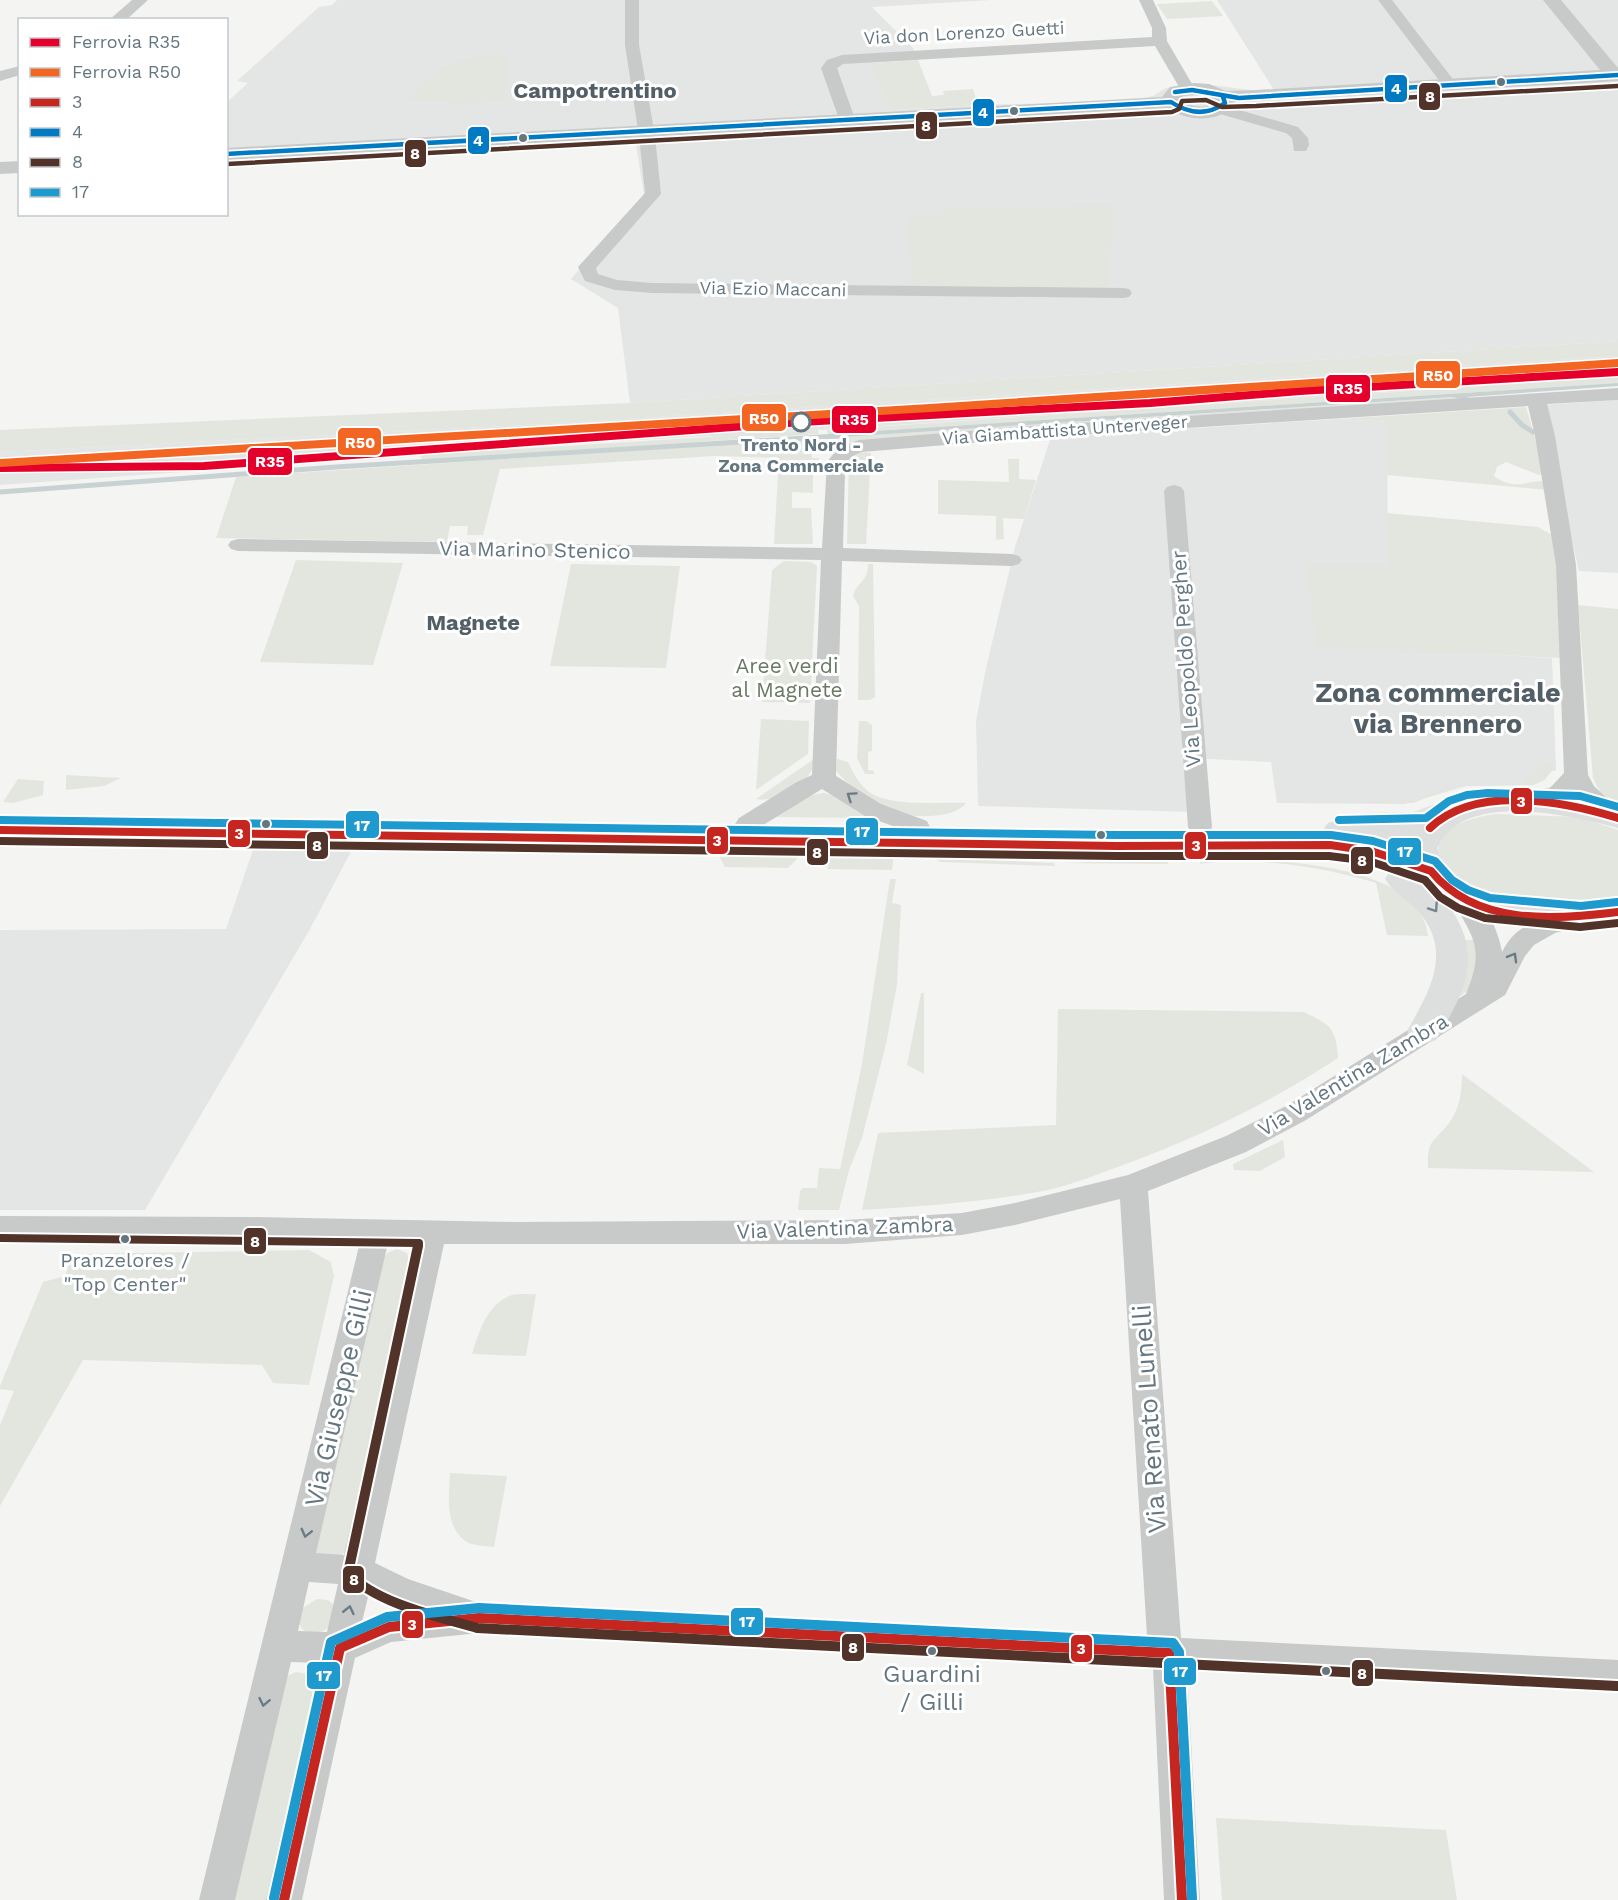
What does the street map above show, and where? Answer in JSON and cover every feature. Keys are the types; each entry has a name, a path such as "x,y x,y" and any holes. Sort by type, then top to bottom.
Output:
{"main road":[{"path":"1615,817 1579,806 1534,804 1469,806 1453,811 1430,828 1421,848 1431,871 1445,888 1463,900 1502,911 1581,917 1618,912"},
{"path":"2,827 747,824 1132,829 1200,827 1353,831 1430,828"},
{"path":"2,827 1127,846 1330,845 1353,847 1387,855 1431,871"},
{"path":"1266,846 1336,857 1396,876 1418,889 1434,906 1452,944 1452,972 1439,1005 1424,1031"}],"street":[{"path":"118,18 141,0"},
{"path":"632,0 632,45 647,133"},
{"path":"1146,0 1159,28 1160,41 1187,89"},
{"path":"1385,0 1450,85"},
{"path":"1552,0 1616,75"},
{"name":"Via don Lorenzo Guetti","path":"847,119 829,68 832,63 842,60 1160,41"},
{"path":"0,76 18,71"},
{"path":"228,154 647,133 847,119 1171,102 1177,107 1190,111 1206,112 1221,103 1616,75"},
{"path":"1171,102 1174,93 1187,89 1209,90 1221,103 1292,130 1299,135 1302,142 1300,148"},
{"name":"Via Ezio Maccani","path":"647,133 653,194 587,267 591,277 615,285 652,288 1123,293"},
{"path":"0,168 18,167"},
{"name":"Via Giambattista Unterveger","path":"824,779 836,462 842,454 859,446 1017,433 1618,393"},
{"path":"1536,399 1545,436 1566,565 1576,775 1585,791 1615,817"},
{"name":"Via Leopoldo Pergher","path":"1174,491 1200,827"},
{"name":"Via Marino Stenico","path":"238,545 832,554 1012,560"},
{"path":"1534,804 1556,795 1576,775"},
{"path":"747,824 803,788 824,779 873,810 918,826"},
{"path":"1463,900 1475,915 1487,938 1490,958 1486,981 1476,1000"},
{"name":"Via Valentina Zambra","path":"0,1227 248,1228 432,1233 821,1233 962,1224 1015,1214 1133,1185 1236,1144 1296,1113 1496,988 1515,951 1525,939 1547,926 1581,917"},
{"name":"Via Renato Lunelli","path":"1133,1185 1167,1653 1182,1900"},
{"name":"Via Giuseppe Gilli","path":"217,1900 377,1230"},
{"path":"284,1900 432,1233"},
{"path":"298,1566 358,1571 400,1592 479,1618"},
{"path":"279,1646 340,1648 388,1627 479,1618 1618,1676"}],"shaded area":[{"path":"337,0 991,0 872,7 913,48 918,60 870,63 891,110 1129,101 1153,96 1166,88 1204,84 1250,90 1274,90 1217,0 1618,0 1618,341 630,403 618,308 571,279 644,195 635,138 228,161 228,101 248,83 237,81 319,7 332,5"},
{"path":"1618,356 1618,377 714,437 619,441 0,485 0,452 546,424"},
{"path":"1618,383 1618,386 1467,397 1478,400 1453,397 828,438 828,434"},
{"path":"1618,400 1618,573 1579,571 1541,405"},
{"path":"1339,419 1387,422 1388,566 1316,645 1552,658 1556,770 1544,780 1533,785 1466,786 1405,804 1277,803 1271,762 1190,758 1193,812 978,806 976,721 986,668 1015,547 1051,437"},
{"path":"255,844 354,846 310,929 145,1210 0,1210 0,930 226,929"}],"green space":[{"path":"1212,1 1223,16 1167,19 1157,4"},
{"path":"507,56 506,101 449,104 449,99 408,101 427,81 453,64 469,58"},
{"path":"918,60 932,96 944,95 943,91 973,89 978,105 891,110 869,63"},
{"path":"1113,206 1108,291 911,287 909,214 945,215 945,207"},
{"path":"1618,341 1618,356 546,424 0,452 0,430 630,403"},
{"path":"1618,366 1618,369 1378,384 1385,380"},
{"path":"1618,377 1618,383 828,434 827,430"},
{"path":"1316,385 1326,387 1083,403 1078,401"},
{"path":"1454,397 1464,400 855,442 829,443 828,438"},
{"path":"1526,407 1545,473 1539,475 1506,462 1497,467 1494,476 1510,484 1541,481 1547,483 1548,490 1387,475 1386,422 1339,419"},
{"path":"818,430 819,434 423,460 419,455"},
{"path":"820,438 820,448 811,448 812,458 819,458 819,463 813,465 813,493 792,492 792,508 811,508 813,544 774,544 779,458 714,456 500,469 483,535 467,535 468,526 450,526 447,542 216,538 236,477"},
{"path":"860,452 871,453 866,544 847,544 849,461"},
{"path":"1008,459 1019,459 1019,479 1036,480 1024,519 1003,518 1004,539 996,540 996,516 938,514 938,480 1009,482"},
{"path":"1387,513 1538,527 1554,536 1559,574 1561,658 1316,646 1307,566 1388,566"},
{"path":"296,560 403,563 373,665 260,662"},
{"name":"Aree verdi al Magnete","path":"784,561 811,562 817,566 810,703 762,702 772,570"},
{"path":"571,564 680,566 666,668 550,666"},
{"path":"868,564 873,564 875,697 870,700 858,700 859,606 853,596 866,575"},
{"path":"1578,605 1618,609 1618,806 1606,797 1593,777"},
{"path":"761,719 809,721 808,754 756,790"},
{"path":"859,721 866,721 872,725 872,751 868,752 868,770 874,771 874,774 865,774 857,758"},
{"path":"814,759 813,768 808,776 793,790 774,798 756,799"},
{"path":"837,759 848,762 862,785 878,797 902,802 966,803 960,809 941,815 919,816 889,811 868,800 836,771"},
{"path":"1541,763 1552,765 1551,772 1544,780 1533,785 1466,786 1447,790 1413,803 1371,803 1391,799 1395,802 1410,797 1415,800 1446,789 1465,785 1526,784 1524,778 1537,774"},
{"path":"66,775 121,778 104,786 66,790"},
{"path":"18,779 44,781 43,795 13,803 3,802"},
{"path":"1553,786 1544,794 1444,806 1415,819 1376,822 1365,813 1413,812 1455,797 1475,794 1527,794"},
{"path":"823,793 833,795 870,818 774,817 811,795"},
{"path":"1496,814 1579,817 1618,830 1618,905 1598,908 1512,906 1482,897 1456,883 1443,863 1439,852 1439,842 1444,834 1463,822"},
{"path":"716,851 804,852 788,868 725,867"},
{"path":"833,852 894,854 892,870 827,869"},
{"path":"932,855 947,858 1054,863 1055,866 941,862 929,857"},
{"path":"1198,858 1294,863 1331,868 1367,877 1397,891 1418,910 1428,936 1387,935 1376,883 1336,872 1289,864 1242,861 1200,864"},
{"path":"1172,859 1167,864 1062,863"},
{"path":"890,879 896,879 892,903 901,905 897,984 886,1044 862,1138 849,1170 839,1210 798,1210 800,1191 803,1188 817,1188 819,1168 840,1169 862,1064"},
{"path":"1461,940 1480,940 1483,956 1469,990 1453,1001"},
{"path":"921,993 924,993 924,1074 907,1065"},
{"path":"1058,1009 1304,1012 1330,1028 1336,1040 1338,1058 1287,1089 1208,1130 1068,1185 979,1201 862,1210 878,1133 1056,1125"},
{"path":"1462,1074 1594,1172 1428,1168 1430,1146 1453,1118 1458,1106"},
{"path":"1283,1140 1285,1157 1260,1171 1234,1170 1233,1164"},
{"path":"397,1249 407,1253 410,1261 346,1550 340,1558 326,1561 313,1551 381,1259"},
{"path":"309,1250 331,1262 334,1276 309,1385 273,1383 262,1365 83,1360 0,1506 0,1425 14,1391 0,1389 0,1386 43,1282 65,1276 73,1254"},
{"path":"536,1294 526,1356 472,1354 485,1319 496,1304 512,1295"},
{"path":"450,1473 507,1476 494,1547 467,1542 454,1528 449,1511"},
{"path":"317,1599 328,1600 334,1605 332,1626 318,1632 306,1632 300,1624 301,1609"},
{"path":"296,1672 309,1674 317,1680 270,1900 229,1900 287,1676"},
{"path":"1216,1818 1446,1830 1457,1900 1222,1900"}],"waterway":[{"path":"1510,412 1522,425 1533,432"},
{"path":"0,492 336,467 837,436"}],"rail line":[{"name":"R50","path":"0,463 930,408 1618,363"},
{"name":"R35","path":"0,468 204,466 801,422 1150,403 1300,391 1618,372"}],"transit line":[{"name":"4","path":"1175,92 1200,90 1239,98 1618,75"},
{"name":"8","path":"228,164 1172,112 1179,109 1182,101 1206,100 1222,107 1256,106 1618,86"},
{"name":"4","path":"228,154 1171,102 1184,109 1205,112 1225,103 1223,97"},
{"name":"17","path":"1339,820 1426,818 1449,801 1467,795 1488,793 1580,796 1618,807"},
{"name":"3","path":"1430,828 1444,816 1457,810 1497,801 1540,802 1582,808 1618,818"},
{"name":"17","path":"0,820 1117,835 1331,835 1373,841 1435,861 1452,880 1468,890 1490,898 1581,906 1617,902"},
{"name":"3","path":"0,830 1117,846 1330,845 1371,851 1431,871"},
{"name":"8","path":"0,841 1117,856 1329,856 1369,861 1425,880 1440,897 1458,908 1485,918 1580,927 1618,923"},
{"name":"3","path":"1431,871 1457,897 1499,912 1539,917 1618,912"},
{"name":"8","path":"0,1238 419,1243 348,1573 355,1581 386,1597 477,1628 1617,1686"},
{"name":"17","path":"274,1898 331,1642 387,1617 479,1608 1173,1643 1179,1652 1192,1899"},
{"name":"3","path":"284,1900 340,1648 389,1627 479,1618 1169,1653 1182,1900"}],"place":[{"name":"Trento Nord - Zona Commerciale","path":"801,422"},
{"name":"Pranzelores / \"Top Center\"","path":"125,1239"},
{"name":"Guardini / Gilli","path":"932,1651"}],"district":[{"name":"Campotrentino","path":"595,90"},
{"name":"Magnete","path":"473,622"},
{"name":"Zona commerciale via Brennero","path":"1438,708"}]}
